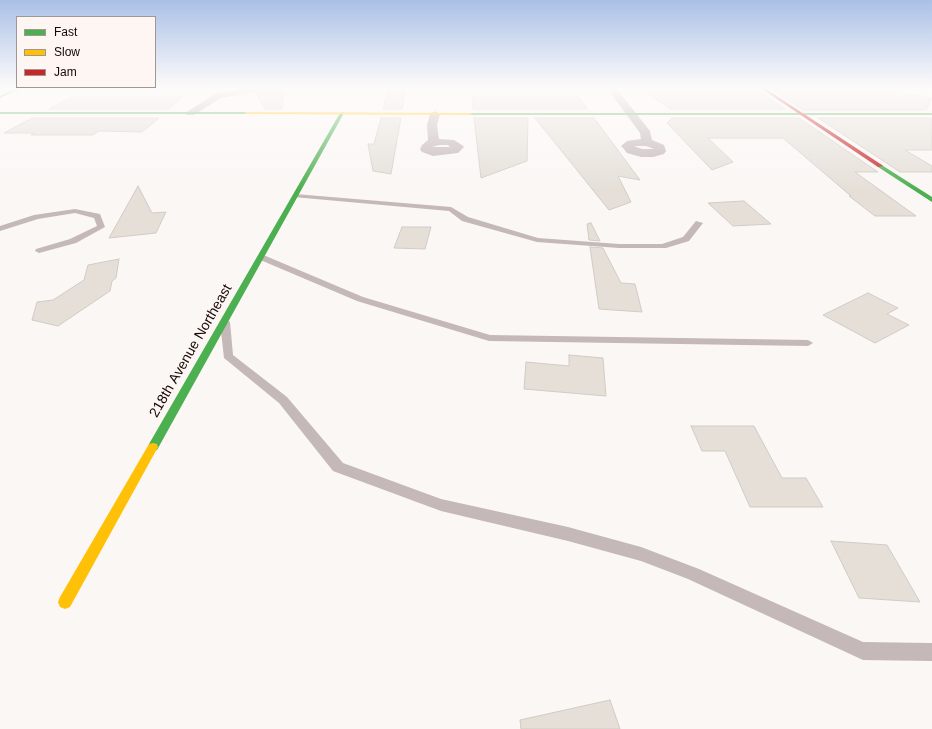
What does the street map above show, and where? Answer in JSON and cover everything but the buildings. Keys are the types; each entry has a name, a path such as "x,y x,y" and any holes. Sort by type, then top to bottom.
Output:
{"street":[{"name":"218th Avenue Northeast","path":"65,602 337,121"},
{"path":"433,121 432,125 434,142"},
{"path":"636,121 646,133 647,142"},
{"path":"811,121 932,200"}],"lane":[{"path":"295,196 451,209 465,219 538,240 604,245 663,246 686,238 699,224"},
{"path":"0,229 37,217 75,211 98,216 100,227 73,242 39,251"},
{"path":"261,257 360,299 489,338 808,343"},
{"path":"225,320 228,356 283,400 338,467 441,505 568,534 641,554 693,574 863,651 932,652"}],"traffic: fast":[{"path":"153,447 337,121"},
{"path":"880,166 932,200"}],"traffic: slow":[{"path":"65,602 153,447"}],"traffic: jam":[{"path":"812,121 880,166"}]}
